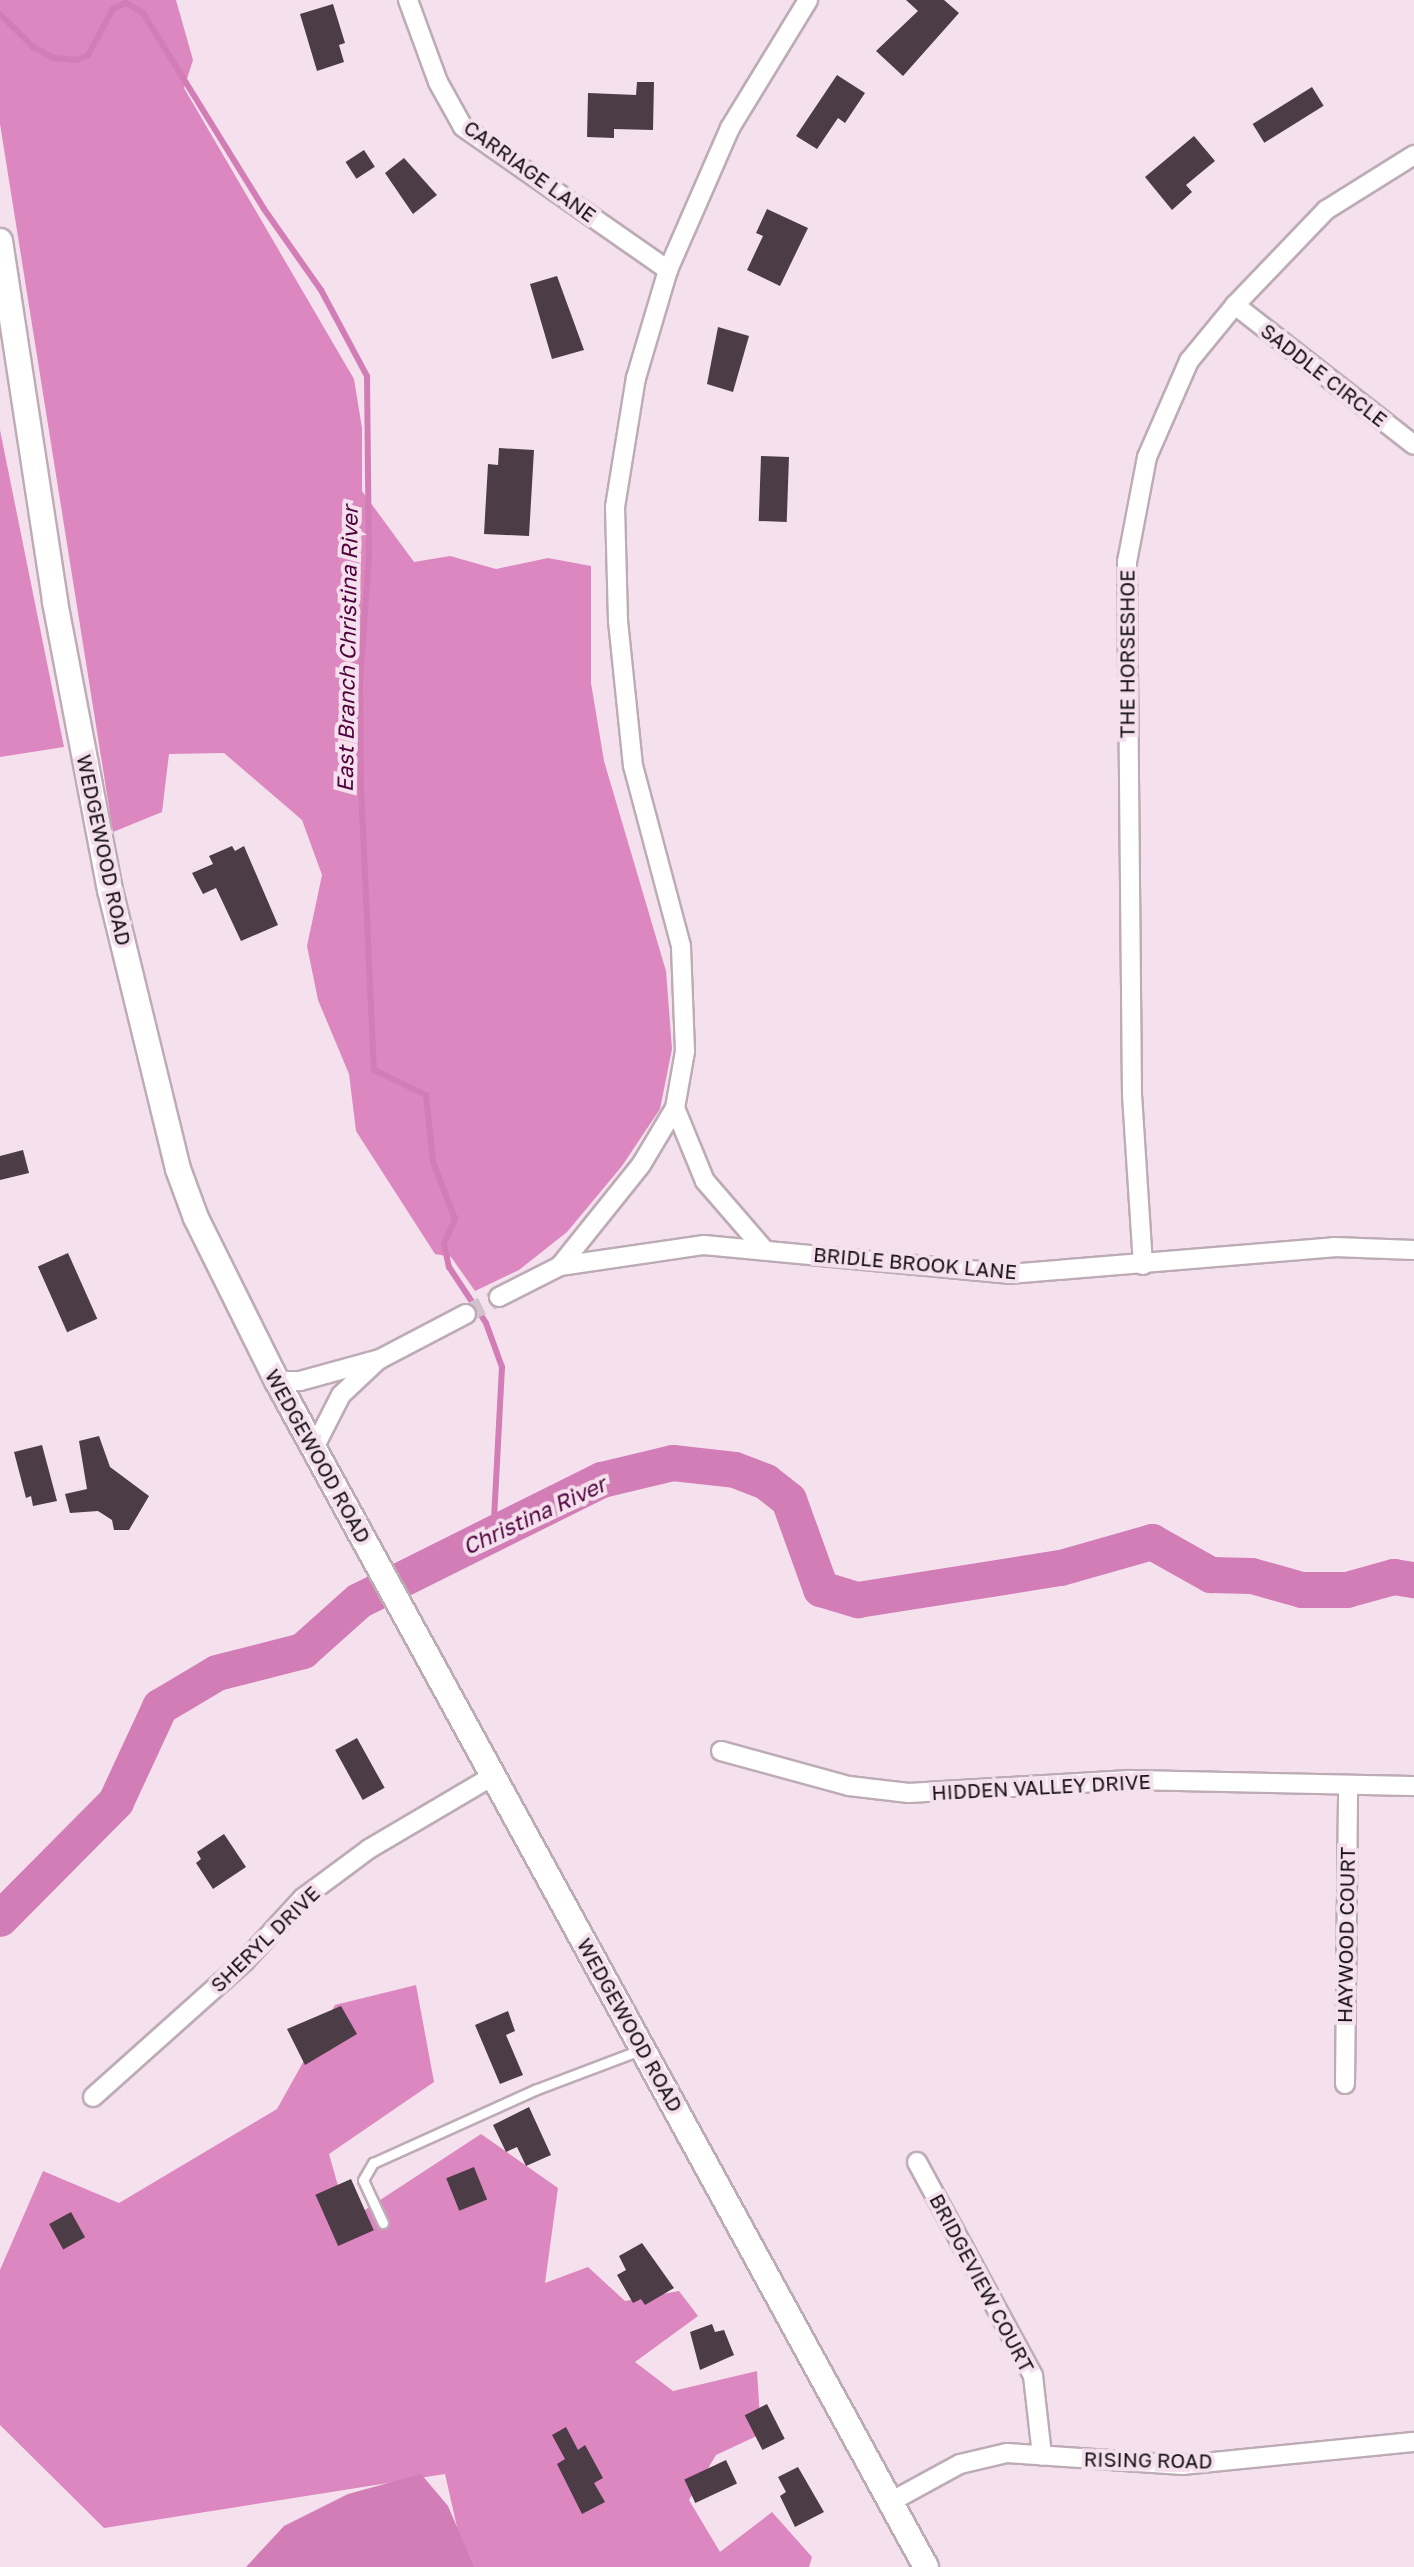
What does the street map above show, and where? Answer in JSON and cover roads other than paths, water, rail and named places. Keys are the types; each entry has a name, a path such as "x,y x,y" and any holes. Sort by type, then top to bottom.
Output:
{"street":[{"name":"CARRIAGE LANE","path":"408,0 438,82 463,127 668,270"},
{"path":"499,1297 560,1266 641,1165 675,1108 685,1051 681,946 633,766 618,621 615,507 636,378 668,270 730,128 808,0"},
{"name":"THE HORSESHOE","path":"1143,1265 1132,1095 1127,562 1147,457 1189,361 1235,305 1326,210 1414,155"},
{"name":"WEDGEWOOD ROAD","path":"0,241 6,319 55,602 110,890 178,1169 214,1263 926,2567"},
{"name":"SADDLE CIRCLE","path":"1235,305 1414,445"},
{"path":"675,1108 705,1181 764,1249"},
{"name":"BRIDLE BROOK LANE","path":"560,1266 654,1249 764,1249 1009,1274 1334,1247 1414,1250"},
{"path":"277,1381 300,1381 380,1359 466,1314"},
{"path":"314,1448 341,1395 380,1359"},
{"name":"HIDDEN VALLEY DRIVE","path":"721,1751 849,1786 909,1793 958,1794 1130,1780 1414,1786"},
{"name":"SHERYL DRIVE","path":"93,2097 245,1961 303,1898 369,1849 493,1776"},
{"name":"HAYWOOD COURT","path":"1345,2084 1348,1786"},
{"name":"BRIDGEVIEW COURT","path":"917,2162 1033,2376 1042,2455"},
{"name":"RISING ROAD","path":"892,2501 983,2457 1042,2455 1183,2465 1414,2442"}],"lane":[{"path":"383,2223 363,2180 373,2163 537,2089 643,2049"}],"waterway":[{"name":"East Branch Christina River","path":"0,14 33,47 54,58 77,60 88,55 113,9 126,3 143,13 264,209 321,290 367,376 369,556 360,681 361,787 374,1070 426,1095 433,1162 455,1219 444,1244 449,1267 486,1323 502,1367 493,1536"},
{"name":"Christina River","path":"0,1919 116,1802 160,1707 217,1673 303,1651 359,1601 602,1480 673,1463 735,1470 766,1482 789,1500 821,1589 858,1600 1061,1568 1152,1542 1211,1575 1252,1576 1302,1590 1347,1590 1394,1577 1414,1580"}],"tunnel":[{"path":"466,1314 499,1297"}]}
